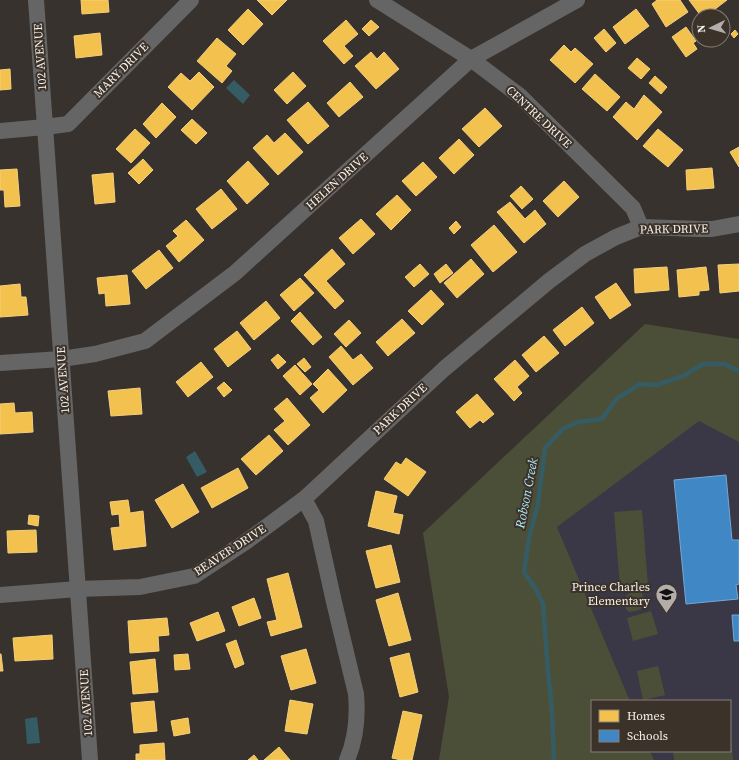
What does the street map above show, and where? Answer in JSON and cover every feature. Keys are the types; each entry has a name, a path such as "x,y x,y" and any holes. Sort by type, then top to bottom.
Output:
{"street":[{"name":"102 AVENUE","path":"36,0 90,760"},
{"name":"MARY DRIVE","path":"0,131 68,124 191,0"},
{"name":"CENTRE DRIVE","path":"377,0 471,59 520,96 632,208 641,227"},
{"name":"HELEN DRIVE","path":"0,363 61,359 95,354 145,341 235,273 471,59 577,0"},
{"name":"PARK DRIVE","path":"304,499 444,369 576,260 616,237 641,227 700,229 718,228 739,224"},
{"name":"BEAVER DRIVE","path":"0,595 78,589 140,587 194,576 247,541 304,499"},
{"path":"304,499 316,521 356,694 357,706 355,733 353,744 347,760"}],"shaded area":[{"name":"Prince Charles Elementary","path":"699,420 739,442 739,760 654,760 650,752 731,752 731,700 630,700 557,527"}],"green space":[{"path":"645,324 739,339 739,442 699,421 557,527 630,700 591,700 591,752 650,752 654,760 439,760 449,697 423,533"},
{"path":"642,510 648,585 620,587 614,512"},
{"path":"636,590 642,593 642,607 636,611 629,612 624,605 624,599 628,594"},
{"path":"651,611 658,634 633,641 627,618"},
{"path":"658,666 665,695 643,700 637,671"},
{"path":"731,739 733,760 674,760 673,752 731,752"}],"water":[{"path":"234,80 250,95 243,104 226,88"},
{"path":"195,451 207,472 197,477 186,457"},
{"path":"37,717 40,743 27,744 25,719"}],"building: Homes":[{"path":"81,0 108,0 109,12 82,14"},
{"path":"257,0 287,0 272,15"},
{"path":"657,0 680,0 688,12 666,27 652,4"},
{"path":"689,0 727,0 716,8 695,8"},
{"path":"248,9 263,24 243,45 228,30"},
{"path":"636,9 649,26 625,44 613,27"},
{"path":"346,20 358,34 344,46 353,56 344,64 323,41"},
{"path":"371,20 379,27 369,36 362,29"},
{"path":"686,27 691,34 691,48 697,49 686,57 672,37"},
{"path":"604,29 616,43 606,52 594,38"},
{"path":"735,30 738,34 734,38 731,34"},
{"path":"100,33 102,55 76,58 74,36"},
{"path":"217,38 236,54 226,66 232,71 222,83 197,61"},
{"path":"564,45 571,52 575,48 593,64 575,83 550,60"},
{"path":"371,52 377,59 384,52 399,69 376,89 355,66"},
{"path":"637,58 650,69 641,79 628,68"},
{"path":"10,69 11,89 0,90 0,70"},
{"path":"199,72 214,87 192,110 168,87 181,73 190,81"},
{"path":"293,72 306,86 287,104 274,90"},
{"path":"595,74 620,97 607,111 582,89"},
{"path":"655,76 667,87 661,94 649,83"},
{"path":"350,82 363,97 339,117 327,103"},
{"path":"644,95 662,112 637,140 613,117 626,102 634,109"},
{"path":"308,102 329,126 308,144 287,120"},
{"path":"162,103 176,117 156,138 143,124"},
{"path":"485,108 502,126 479,147 462,129"},
{"path":"192,119 207,133 196,144 181,130"},
{"path":"135,129 150,143 131,163 116,149"},
{"path":"658,129 683,150 668,167 643,146"},
{"path":"285,133 303,152 278,175 253,148 267,135 274,143"},
{"path":"459,139 474,155 454,174 439,158"},
{"path":"739,147 739,167 730,152"},
{"path":"143,159 153,170 139,184 128,173"},
{"path":"248,161 269,184 247,204 227,181"},
{"path":"423,162 437,177 416,196 402,181"},
{"path":"712,168 714,188 687,190 686,170"},
{"path":"17,169 20,206 5,207 4,190 0,190 0,170"},
{"path":"113,173 115,202 95,204 92,175"},
{"path":"564,181 579,197 558,217 543,201"},
{"path":"521,186 533,199 522,209 510,196"},
{"path":"221,189 237,209 212,229 196,209"},
{"path":"397,195 411,210 391,230 376,214"},
{"path":"510,202 525,219 535,210 546,224 524,243 497,212"},
{"path":"361,219 375,234 353,254 339,238"},
{"path":"186,220 204,240 179,262 166,246 178,236 173,231"},
{"path":"456,221 461,227 454,234 449,228"},
{"path":"494,225 517,252 493,272 471,245"},
{"path":"332,249 345,264 326,281 344,301 335,309 304,275"},
{"path":"159,250 173,268 146,289 132,271"},
{"path":"471,259 484,274 457,298 444,283"},
{"path":"420,264 429,274 414,287 405,277"},
{"path":"446,264 453,273 440,283 434,274"},
{"path":"739,264 739,291 720,293 718,265"},
{"path":"667,267 669,290 635,293 634,269"},
{"path":"706,267 709,290 699,291 699,295 679,297 677,270"},
{"path":"127,275 130,304 106,306 105,293 99,294 97,278"},
{"path":"300,278 314,293 294,311 280,295"},
{"path":"616,283 631,305 610,319 595,297"},
{"path":"20,284 21,297 26,297 28,315 0,317 0,286"},
{"path":"431,290 444,304 422,325 408,311"},
{"path":"266,301 280,318 254,340 240,323"},
{"path":"582,307 594,323 565,346 553,330"},
{"path":"300,312 322,337 313,345 291,321"},
{"path":"402,319 415,333 388,356 376,342"},
{"path":"349,320 361,333 346,347 334,334"},
{"path":"237,331 251,349 228,367 214,349"},
{"path":"544,336 559,353 536,372 522,355"},
{"path":"341,346 353,360 361,354 373,368 353,385 329,357"},
{"path":"278,354 286,362 278,369 271,360"},
{"path":"304,358 311,367 305,372 297,364"},
{"path":"515,360 529,376 517,387 522,393 514,401 494,379"},
{"path":"201,362 213,377 188,397 176,382"},
{"path":"295,365 312,384 300,395 283,376"},
{"path":"328,369 347,390 323,413 310,398 319,390 313,384"},
{"path":"224,382 232,390 224,397 217,388"},
{"path":"140,388 142,414 111,416 108,391"},
{"path":"477,394 494,414 483,423 480,420 470,428 456,412"},
{"path":"287,398 310,425 288,445 274,430 285,421 274,409"},
{"path":"14,403 15,413 32,412 33,432 0,434 0,404"},
{"path":"269,435 283,451 256,475 241,459"},
{"path":"406,458 426,472 408,496 384,479 396,462 401,465"},
{"path":"238,468 248,488 212,508 201,488"},
{"path":"183,484 199,512 172,528 155,500"},
{"path":"376,491 397,496 393,513 403,515 399,534 368,526"},
{"path":"128,500 130,513 143,511 146,546 114,550 111,528 120,527 119,514 112,515 110,502"},
{"path":"29,515 39,516 38,526 28,524"},
{"path":"36,530 37,552 8,553 7,531"},
{"path":"391,545 400,582 376,588 366,551"},
{"path":"288,573 302,627 271,636 267,622 277,620 267,579"},
{"path":"398,593 411,640 389,646 376,600"},
{"path":"254,598 261,618 239,626 232,607"},
{"path":"218,612 225,631 197,641 190,623"},
{"path":"167,618 169,635 158,636 159,651 130,653 128,621"},
{"path":"52,635 53,659 15,661 13,638"},
{"path":"236,640 244,664 235,668 226,644"},
{"path":"306,649 316,683 291,690 281,656"},
{"path":"409,653 418,692 400,697 390,658"},
{"path":"1,654 3,671 0,671"},
{"path":"188,654 190,669 175,670 174,655"},
{"path":"155,659 158,692 133,694 130,662"},
{"path":"290,700 313,704 307,734 285,731"},
{"path":"154,701 157,731 134,733 131,703"},
{"path":"403,711 422,715 412,760 392,758"},
{"path":"188,718 190,733 174,736 171,721"},
{"path":"164,743 165,760 136,760 136,754 140,754 140,745"},
{"path":"279,747 290,760 264,760"},
{"path":"254,755 258,760 248,760"}],"building: Schools":[{"path":"726,475 732,540 739,540 739,584 736,585 738,599 686,604 674,480"},
{"path":"732,615 739,615 739,641 734,641"}],"waterway":[{"name":"Robson Creek","path":"554,760 552,711 543,604 535,588 524,572 529,538 538,504 545,448 563,429 578,422 602,419 616,399 640,384 657,385 683,376 703,364 724,364 739,371"}],"place":[{"name":"Prince Charles Elementary","path":"666,614"}]}
